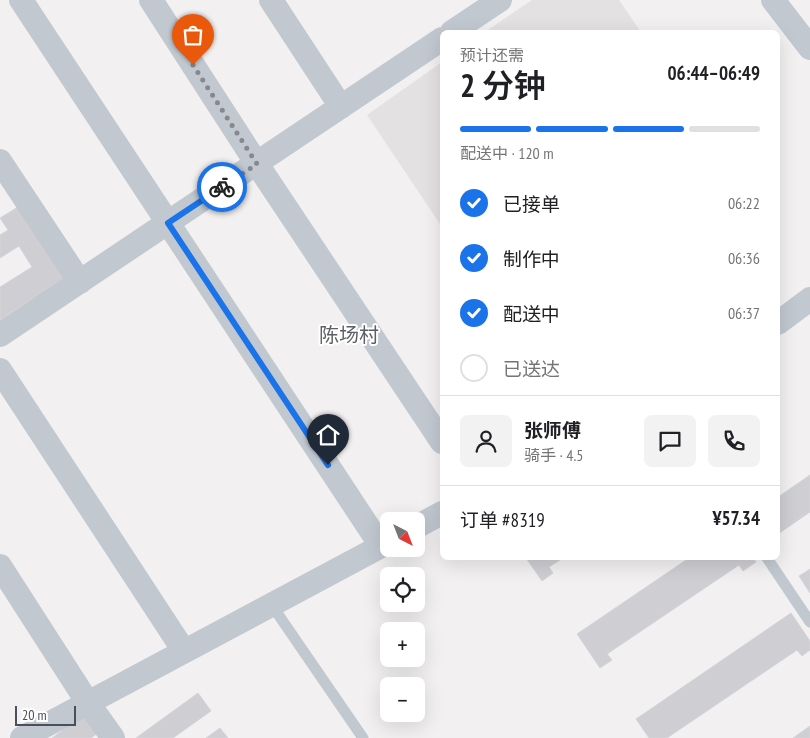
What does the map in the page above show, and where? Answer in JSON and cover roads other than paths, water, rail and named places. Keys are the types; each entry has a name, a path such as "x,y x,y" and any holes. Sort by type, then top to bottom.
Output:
{"street":[{"path":"21,0 168,223 380,537"},
{"path":"151,0 257,164 440,439"},
{"path":"271,0 341,107"},
{"path":"455,30 500,0"},
{"path":"773,0 810,48"},
{"path":"0,335 440,40"},
{"path":"0,161 80,282"},
{"path":"780,322 810,300"},
{"path":"0,370 184,651"},
{"path":"425,522 440,514"},
{"path":"22,738 380,547"},
{"path":"0,566 88,703 113,738"}],"lane":[{"path":"768,560 810,622"},
{"path":"271,604 363,738"}],"district":[{"name":"陈场村","path":"349,335"}]}
